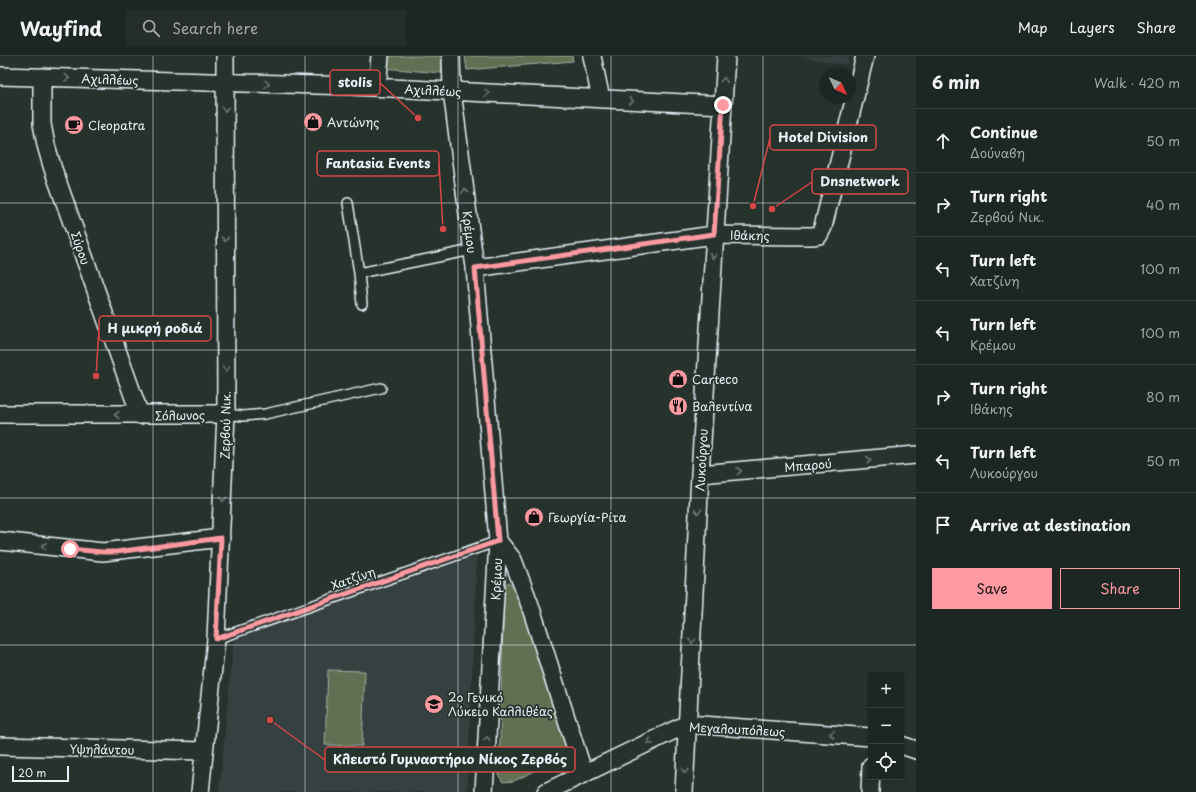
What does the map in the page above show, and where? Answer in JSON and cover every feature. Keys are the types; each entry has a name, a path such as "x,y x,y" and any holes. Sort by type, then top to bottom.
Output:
{"street":[{"name":"Ζερβού Νικ.","path":"200,792 216,639 226,414 225,56"},
{"path":"377,87 380,56"},
{"name":"Κρέμου","path":"451,56 452,91 475,268 498,541 484,792"},
{"path":"592,56 601,99"},
{"name":"Λυκούργου","path":"684,792 700,474 726,56"},
{"name":"Ιθάκης","path":"475,268 714,234 819,235 823,227 865,56"},
{"name":"Αχιλλέως","path":"0,76 377,87 723,105"},
{"name":"Σύρου","path":"42,77 42,124 52,166 140,415"},
{"name":"Σόλωνος","path":"0,414 226,414"},
{"name":"Μπαρού","path":"700,474 916,456"},
{"path":"0,542 102,552 221,538"},
{"path":"498,541 513,560 530,605 584,774"},
{"name":"Μεγαλουπόλεως","path":"546,792 687,724 868,736"},
{"name":"Υψηλάντου","path":"0,746 204,751"},
{"path":"904,746 916,750"},
{"path":"870,780 870,792"}],"lane":[{"path":"348,203 359,272 362,304"},
{"path":"359,272 472,250"},
{"name":"Σόλωνος","path":"226,414 244,416 265,414 380,388"},
{"name":"Χατζίνη","path":"216,639 498,541"}],"shaded area":[{"path":"797,56 849,56 847,65"},
{"path":"477,556 467,792 219,792 234,638"}],"green space":[{"path":"385,56 441,56 442,73 383,68"},
{"path":"465,56 572,56 573,61 467,70"},
{"path":"508,582 516,588 565,742 566,753 559,759 514,781 503,782 499,776 504,590"},
{"path":"328,670 365,671 362,746 325,745"}],"place":[{"name":"stolis","path":"418,118"},
{"name":"Αντώνης","path":"313,122"},
{"name":"Cleopatra","path":"74,125"},
{"name":"Hotel Division","path":"753,206"},
{"name":"Dnsnetwork","path":"772,209"},
{"name":"Fantasia Events","path":"443,229"},
{"name":"Η μικρή ροδιά","path":"96,376"},
{"name":"Carteco","path":"678,379"},
{"name":"Βαλεντίνα","path":"678,406"},
{"name":"Γεωργία-Ρίτα","path":"534,517"},
{"name":"2ο Γενικό Λύκειο Καλλιθέας","path":"434,704"},
{"name":"Κλειστό Γυμναστήριο Νίκος Ζερβός","path":"270,720"}],"route":[{"path":"70,549 116,552 221,538 216,639 498,541 475,268 714,234 723,105"}]}
